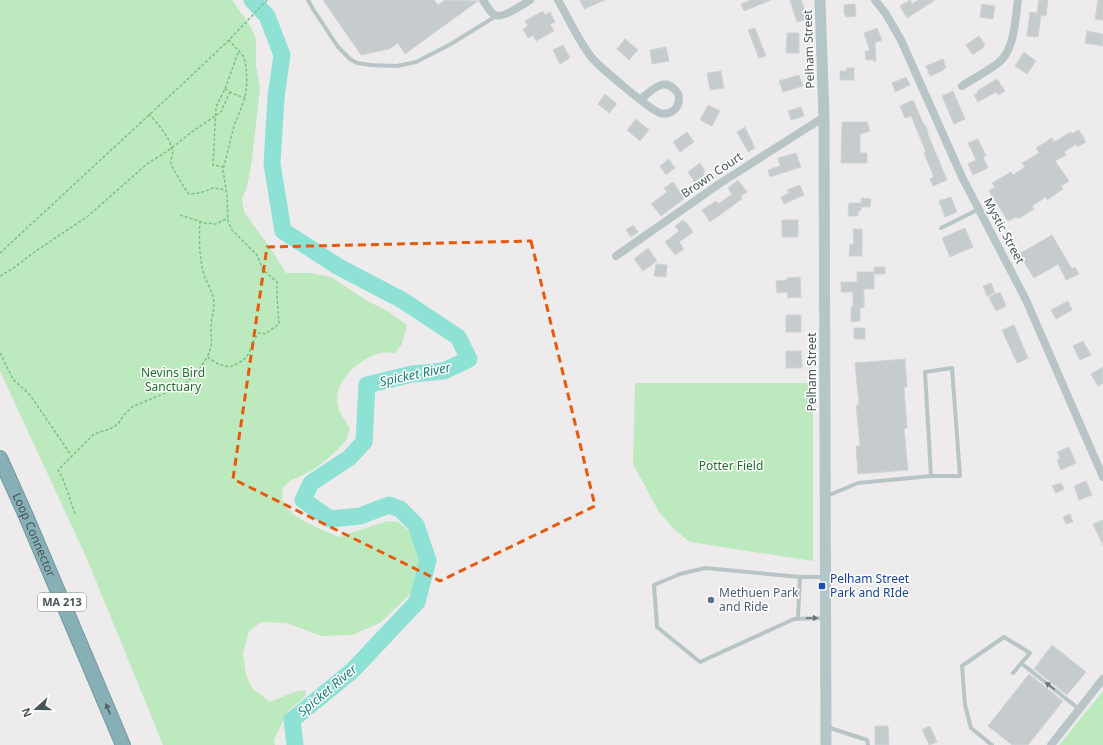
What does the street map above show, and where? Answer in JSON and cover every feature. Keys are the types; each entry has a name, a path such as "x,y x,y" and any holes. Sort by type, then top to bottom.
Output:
{"highway":[{"name":"Loop Connector","path":"0,458 123,745"}],"main road":[{"name":"Pelham Street","path":"820,0 824,117 826,745"}],"street":[{"path":"483,0 496,16 506,14 530,0"},
{"path":"558,0 583,45 601,67 641,99 655,110 664,114 673,111 676,108 679,99 676,90 673,87 664,84 655,88 641,99"},
{"path":"962,86 998,64 1008,50 1012,37 1018,0"},
{"name":"Mystic Street","path":"878,1 901,40 953,157 1026,300 1103,477"},
{"name":"Brown Court","path":"616,256 719,184 824,117"},
{"path":"1051,745 1103,679"}],"lane":[{"path":"308,0 338,47 350,59 357,63 371,65 397,66 416,62 451,44 496,16"},
{"path":"940,228 979,209"},
{"path":"825,497 858,483 931,476 960,476 952,368 924,372 931,476"},
{"path":"825,577 800,577 706,568 680,574 654,585 657,627 700,662 794,618 825,618"},
{"path":"798,618 800,577"},
{"path":"992,745 971,728 965,705 962,666 1004,637 1030,653 1013,673"},
{"path":"1021,663 1079,709"},
{"path":"826,726 867,740 868,745"}],"path":[{"path":"0,253 229,40 267,0"},
{"path":"207,357 224,366 229,367 235,365 247,357 256,337 260,333 265,334 279,324 277,282 263,270 257,255 232,230 228,218 223,170 234,126 245,98 247,82 244,57 229,40"},
{"path":"224,167 213,164 216,108 225,89 239,50"},
{"path":"225,89 245,98"},
{"path":"0,276 15,268 33,253 88,216 134,175 220,112 230,92"},
{"path":"149,114 166,136 172,148 172,168 189,194 200,194 213,188 226,190"},
{"path":"180,215 216,224 228,218"},
{"path":"75,514 58,470 71,455 94,434 110,429 118,424 132,407 168,392 187,382 198,372 211,350 211,327 214,308 213,297 203,272 201,260 200,221"},
{"path":"0,353 13,379 30,395 71,455"}],"highlighted area":[{"path":"531,241 595,506 440,581 233,479 267,247"}],"green space":[{"name":"Nevins Bird Sanctuary","path":"0,0 232,0 251,27 256,39 256,65 260,88 252,159 247,187 242,199 244,212 271,249 286,273 310,273 331,277 366,300 389,312 407,325 402,344 395,353 382,353 364,360 343,380 337,397 340,411 350,428 346,441 331,456 313,470 290,481 282,489 283,502 286,508 308,523 339,537 388,521 398,522 411,533 420,552 420,571 415,589 380,623 352,635 322,636 286,623 261,622 249,631 243,653 246,675 252,688 270,702 293,692 302,690 306,691 305,697 288,711 274,740 275,745 163,745 87,559 0,371"},
{"name":"Potter Field","path":"635,383 813,383 813,561 690,542 675,530 659,512 633,464"},
{"path":"1103,691 1103,745 1059,745"}],"building":[{"path":"323,0 434,0 438,5 445,0 478,1 405,54 398,43 389,49 361,55"},
{"path":"580,0 605,0 584,9"},
{"path":"751,0 771,0 744,11 741,4"},
{"path":"790,0 801,0 808,19 797,22"},
{"path":"910,0 912,4 918,0 935,0 907,18 900,6"},
{"path":"1039,0 1048,0 1046,16 1041,15 1038,37 1027,36 1030,12 1037,13"},
{"path":"1098,0 1103,0 1103,20 1095,19"},
{"path":"855,4 856,16 846,17 846,15 844,15 844,5"},
{"path":"982,4 995,6 993,19 980,17"},
{"path":"543,11 545,15 550,12 555,22 550,24 554,31 536,41 533,35 528,38 523,29 528,26 525,21"},
{"path":"755,28 766,56 759,58 748,30"},
{"path":"877,28 882,40 875,43 876,61 874,62 874,60 866,60 865,51 870,51 864,33"},
{"path":"1087,31 1103,34 1103,46 1085,43"},
{"path":"787,33 799,33 799,53 786,53"},
{"path":"979,36 985,45 972,54 966,45"},
{"path":"625,39 638,50 629,60 617,49"},
{"path":"563,45 570,58 560,64 553,50"},
{"path":"666,47 669,61 652,64 650,50"},
{"path":"1024,52 1036,61 1027,74 1015,66"},
{"path":"943,59 946,68 930,76 926,66"},
{"path":"847,68 854,68 854,80 840,80 840,71 847,71"},
{"path":"721,71 724,88 710,90 707,73"},
{"path":"799,75 803,86 783,92 779,81"},
{"path":"906,77 910,85 895,92 892,83"},
{"path":"997,79 1005,91 998,95 996,92 978,102 974,95 978,93 977,91"},
{"path":"953,91 965,119 954,124 942,96"},
{"path":"605,94 617,104 609,113 598,104"},
{"path":"913,100 928,131 927,132 947,180 933,186 930,179 934,177 924,153 926,152 911,116 905,118 900,106"},
{"path":"708,105 720,111 712,126 700,120"},
{"path":"801,107 804,116 791,120 788,111"},
{"path":"636,119 649,130 640,141 627,130"},
{"path":"842,122 867,122 870,131 860,134 860,153 867,153 867,163 841,163"},
{"path":"745,127 755,148 748,152 737,132"},
{"path":"1079,130 1086,142 1077,147 1076,144 1064,152 1066,155 1055,161 1069,181 1061,186 1063,189 1047,200 1046,197 1032,206 1034,209 1018,219 1016,217 1008,221 989,191 995,187 992,183 1011,172 1013,175 1025,167 1022,163 1039,153 1036,148 1052,138 1054,142 1071,132 1072,134"},
{"path":"687,132 694,142 680,152 673,142"},
{"path":"978,139 986,156 983,157 988,168 973,175 968,164 976,160 968,143"},
{"path":"796,153 801,167 770,177 768,170 780,166 778,158"},
{"path":"669,159 675,168 666,175 660,166"},
{"path":"700,163 705,171 703,173 709,182 699,189 688,172"},
{"path":"738,180 747,192 741,196 742,199 710,222 702,210 716,201 718,204 732,194 728,188"},
{"path":"673,182 685,198 661,216 651,204 667,192 664,188"},
{"path":"800,185 804,195 784,204 781,197 789,193 787,190"},
{"path":"951,197 957,212 945,217 939,201"},
{"path":"861,198 871,199 870,207 861,207 861,211 858,211 858,216 848,216 849,203 861,203"},
{"path":"683,220 693,232 679,242 684,249 675,255 665,242 679,231 675,226"},
{"path":"782,220 798,220 798,237 782,237"},
{"path":"633,225 638,232 631,237 626,230"},
{"path":"965,228 973,247 950,257 942,238"},
{"path":"853,229 862,229 862,256 849,256 850,244 854,244"},
{"path":"1052,235 1072,269 1075,267 1079,274 1066,280 1058,264 1034,278 1019,254"},
{"path":"648,248 657,261 643,271 634,259"},
{"path":"656,264 667,265 666,277 654,276"},
{"path":"874,267 885,267 885,274 874,274 874,289 864,289 864,308 860,308 860,321 851,322 853,292 841,292 841,282 857,282 857,272 874,272"},
{"path":"800,277 801,297 788,298 787,292 777,293 776,281"},
{"path":"991,283 995,293 987,296 983,286"},
{"path":"1000,292 1006,306 996,311 989,297"},
{"path":"1068,301 1072,310 1056,319 1051,310"},
{"path":"786,315 801,315 801,332 786,332"},
{"path":"1014,325 1028,358 1017,363 1002,330"},
{"path":"854,328 865,328 865,339 854,339"},
{"path":"1083,341 1091,355 1080,360 1073,346"},
{"path":"786,351 801,351 802,368 786,368"},
{"path":"905,359 907,387 904,387 907,428 904,429 908,470 858,474 856,446 860,446 856,405 859,405 855,363"},
{"path":"1103,367 1103,383 1098,386 1091,374"},
{"path":"1069,447 1076,463 1061,470 1057,460 1060,458 1057,452"},
{"path":"1086,481 1092,495 1079,500 1074,486"},
{"path":"1061,483 1064,489 1056,493 1052,486"},
{"path":"1070,514 1073,522 1066,524 1063,517"},
{"path":"1103,520 1103,545 1093,524"},
{"path":"1052,645 1086,672 1067,695 1034,669"},
{"path":"1029,674 1063,701 1028,745 1012,745 988,726"},
{"path":"875,726 888,726 889,745 875,745"},
{"path":"930,726 937,742 929,745 922,730"}],"waterway":[{"name":"Spicket River","path":"252,0 267,16 282,55 276,97 272,164 283,231 339,267 402,300 458,337 469,359 444,371 412,374 367,385 364,442 349,458 311,483 303,500 330,519 360,516 389,505 400,509 416,525 428,560 417,602 352,671 292,720 295,745"}],"place":[{"name":"Pelham Street Park and RIde","path":"822,586"},
{"name":"Methuen Park and Ride","path":"711,600"}]}
